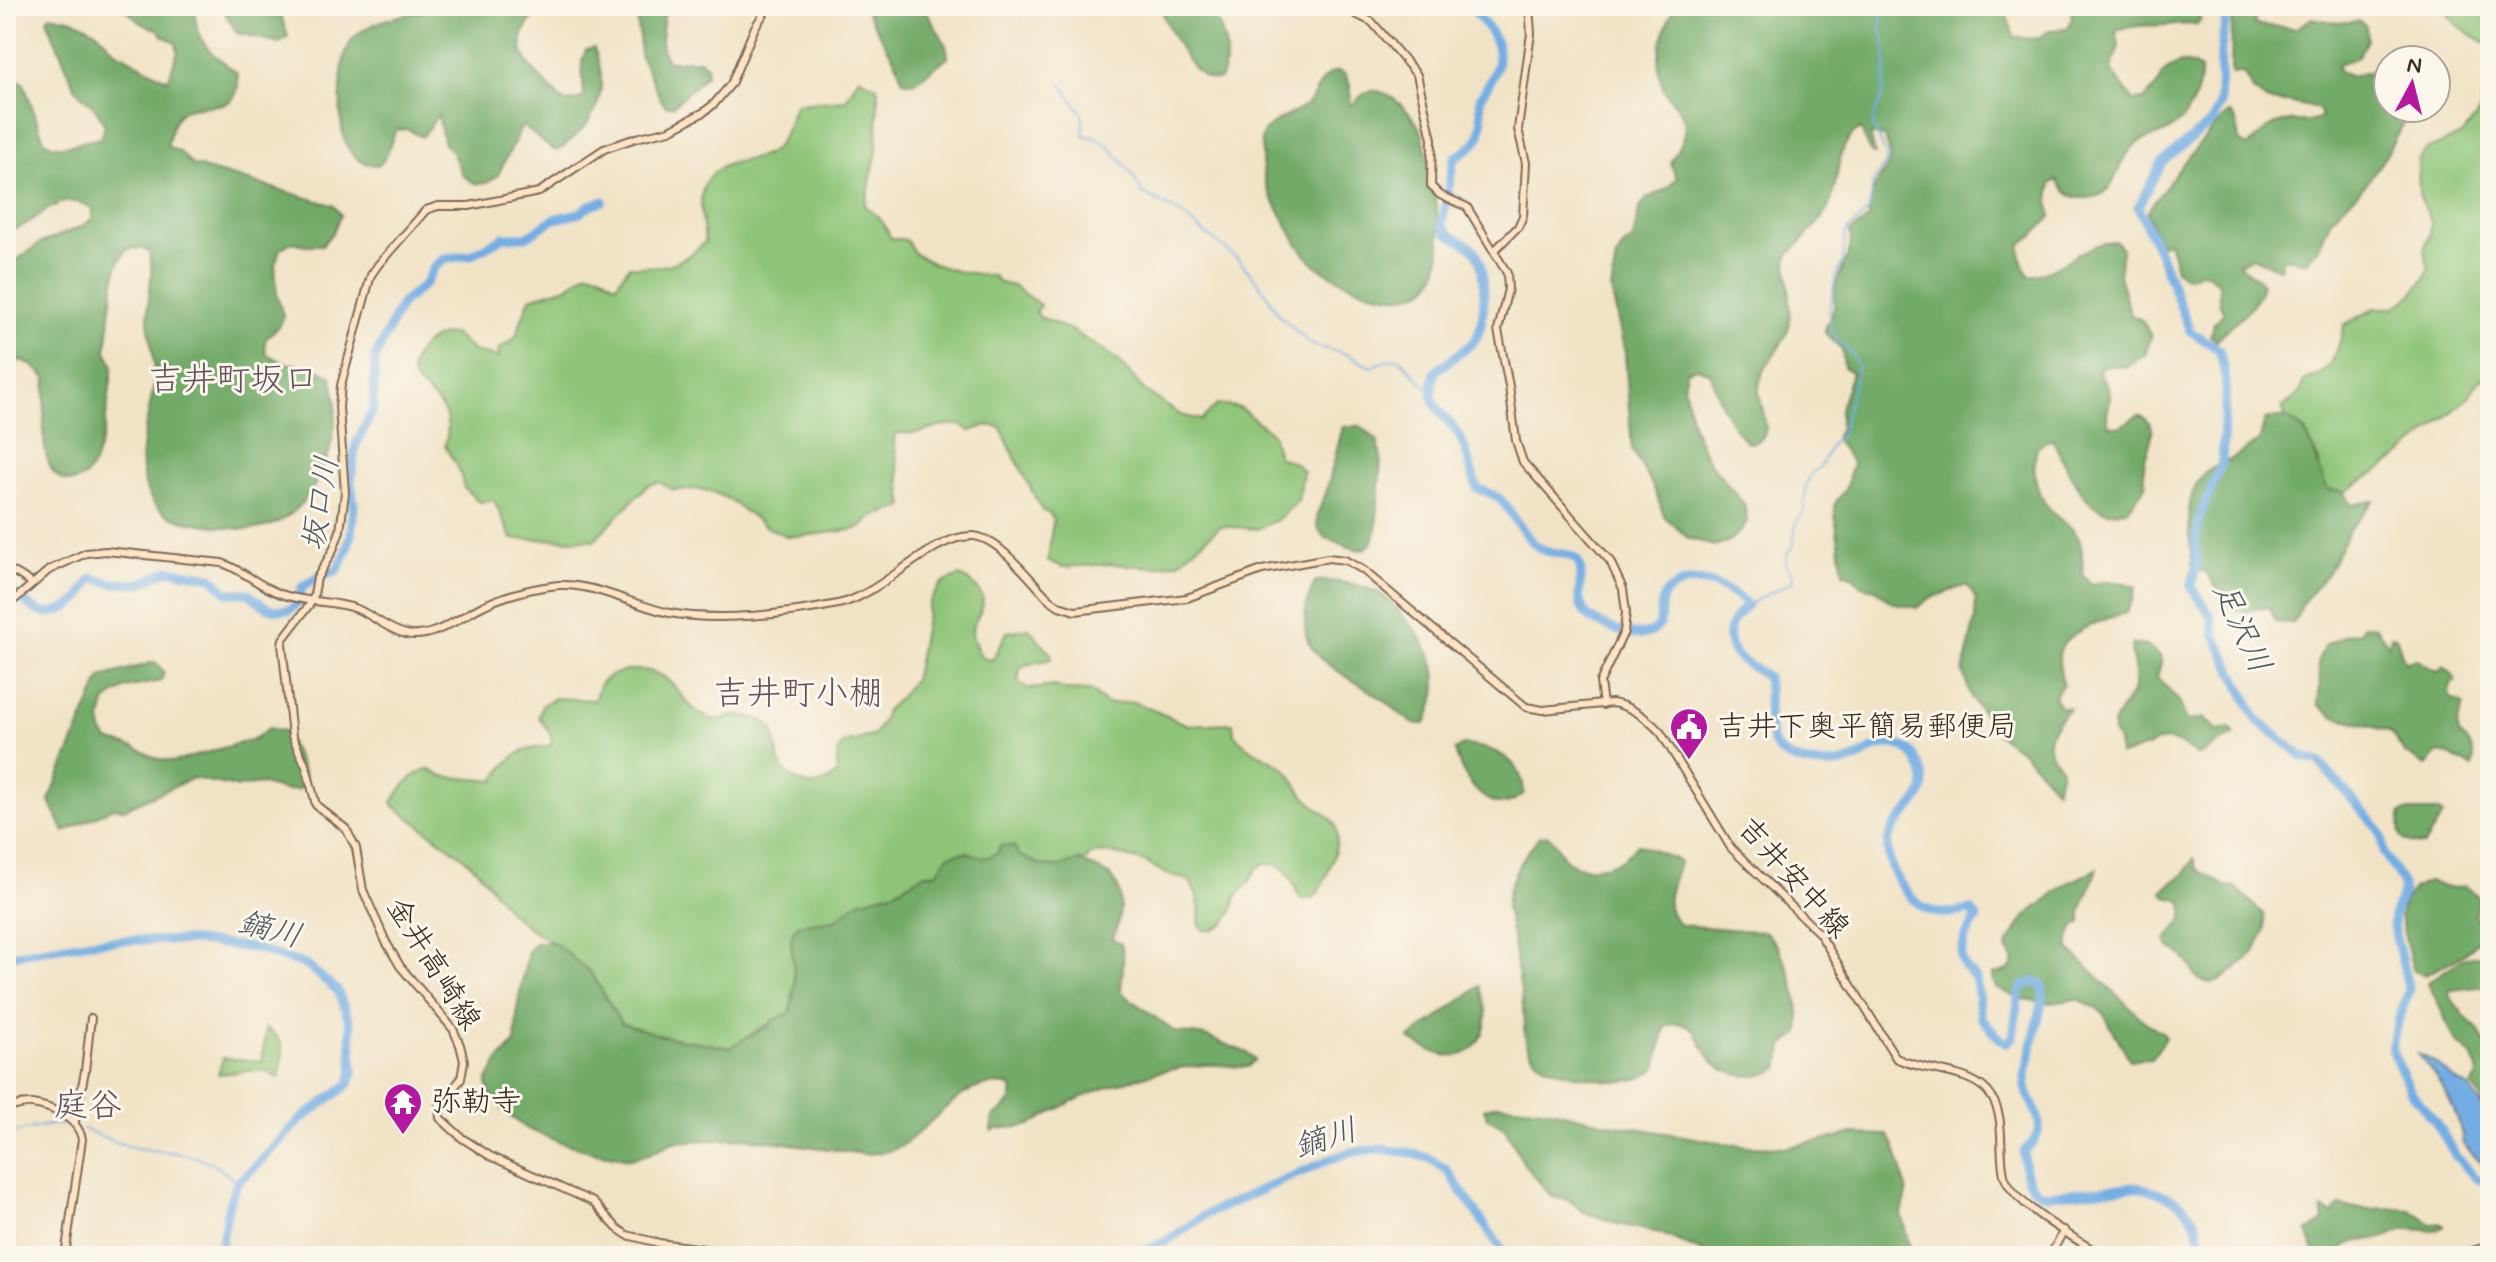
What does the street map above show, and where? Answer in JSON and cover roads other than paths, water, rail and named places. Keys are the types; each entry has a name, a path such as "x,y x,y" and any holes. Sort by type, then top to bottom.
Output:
{"main road":[{"name":"金井高崎線","path":"757,1256 659,1243 627,1235 593,1202 481,1151 440,1118 439,1106 458,1085 463,1073 460,1045 453,1029 400,966 386,942 363,890 352,838 340,823 316,805 306,766 292,736 282,644 313,600 317,578 333,550 342,520 345,493 339,407 341,385 375,268 426,210 438,206 469,206 539,192 604,149 670,130 704,112 731,84 755,27 769,6"},
{"path":"6,607 32,583 66,560 86,553 106,551 222,563 278,594 356,609 399,632 415,635 432,632 498,599 555,586 583,587 644,607 682,614 731,617 849,602 952,540 972,535 991,540 1049,599 1075,611 1187,598 1262,570 1328,558 1345,560 1363,570 1526,707 1543,710 1603,705 1600,682 1620,642 1625,624 1623,589 1610,561 1534,477 1519,453 1498,330 1509,281 1507,273 1467,207 1435,192 1430,180 1432,139 1417,75 1372,22 1339,6"},
{"path":"1494,251 1518,227 1523,216 1526,163 1518,121 1526,84 1531,33 1529,6"},
{"path":"6,571 32,583"},
{"name":"吉井安中線","path":"1603,705 1612,703 1625,706 1661,733 1731,848 1819,933 1896,1058 1910,1065 1976,1081 1988,1092 1996,1106 2004,1175 2011,1191 2103,1256"},
{"path":"75,1122 91,1018"},
{"path":"6,1108 29,1103 67,1117 79,1128 82,1139 65,1256"},
{"path":"2050,1256 2064,1230"},
{"path":"2453,1256 2490,1246"}],"water":[{"path":"2417,1054 2431,1060 2468,1087 2490,1115 2490,1168 2485,1167 2463,1144 2448,1096"}],"waterway":[{"path":"1472,6 1494,38 1498,62 1480,98 1480,134 1472,146 1454,158 1442,225 1449,234 1471,247 1479,259 1483,310 1474,341 1435,372 1432,385 1435,404 1461,439 1477,488 1499,498 1538,547 1570,556 1578,562 1583,610 1593,620 1611,628 1639,634 1652,632 1660,624 1665,594 1686,582 1715,585 1747,605 1729,631 1730,645 1740,659 1767,677 1771,736 1776,747 1785,755 1806,763 1833,764 1894,744 1913,755 1922,771 1922,791 1889,839 1890,860 1900,882 1925,908 1943,913 1971,910 1977,918 1965,937 1961,957 1976,979 1981,1017 2000,1039 2006,1043 2013,1037 2019,993 2023,986 2035,981 2042,988 2043,999 2025,1077 2039,1122 2034,1140 2024,1151 2028,1179 2035,1189 2048,1195 2130,1187 2151,1190 2171,1198 2194,1220 2199,1236 2197,1256"},
{"path":"1747,605 1792,582 1793,576 1786,564 1787,554 1793,545 1796,523 1804,512 1806,485 1812,473 1821,466 1832,443 1840,436 1858,367 1852,354 1831,330 1829,313 1836,275 1843,262 1845,236 1869,211 1873,182 1886,163 1887,156 1873,126 1874,115 1883,96 1886,70 1881,29 1883,6"},
{"name":"足沢川","path":"2228,6 2221,50 2220,104 2212,122 2162,162 2138,207 2190,331 2220,350 2226,383 2222,462 2200,516 2195,544 2197,564 2191,586 2211,615 2215,635 2257,720 2302,756 2319,762 2382,836 2384,853 2403,884 2393,925 2409,990 2394,1034 2392,1051 2411,1092 2435,1121 2456,1156 2476,1178 2490,1180"},
{"path":"1062,85 1082,113 1084,135 1107,144 1130,171 1143,194 1177,211 1238,259 1261,286 1280,316 1312,345 1346,354 1371,367 1398,359 1434,392"},
{"name":"坂口川","path":"6,591 38,611 54,612 79,599 93,578 111,583 139,584 169,570 212,577 227,593 248,593 266,607 289,610 299,603 302,587 337,571 346,553 354,506 351,481 355,447 373,410 375,358 401,304 425,284 435,266 444,259 471,255 504,237 526,237 554,219 580,213 590,205 603,201"},
{"name":"鏑川","path":"6,956 91,942 195,941 254,948 306,965 337,990 350,1022 353,1072 349,1084 301,1119 237,1183 229,1203 221,1245 222,1256"},
{"path":"6,1134 54,1124 72,1125"},
{"path":"84,1129 130,1147 202,1159 237,1183"},
{"name":"鏑川","path":"1131,1256 1167,1241 1205,1215 1326,1161 1350,1152 1378,1149 1429,1158 1447,1170 1506,1256"}],"place":[{"name":"吉井下奥平簡易郵便局","path":"1689,761"},
{"name":"弥勒寺","path":"403,1136"}],"district":[{"name":"吉井町坂口","path":"233,380"},
{"name":"吉井町小棚","path":"798,694"},
{"name":"庭谷","path":"88,1106"}]}
